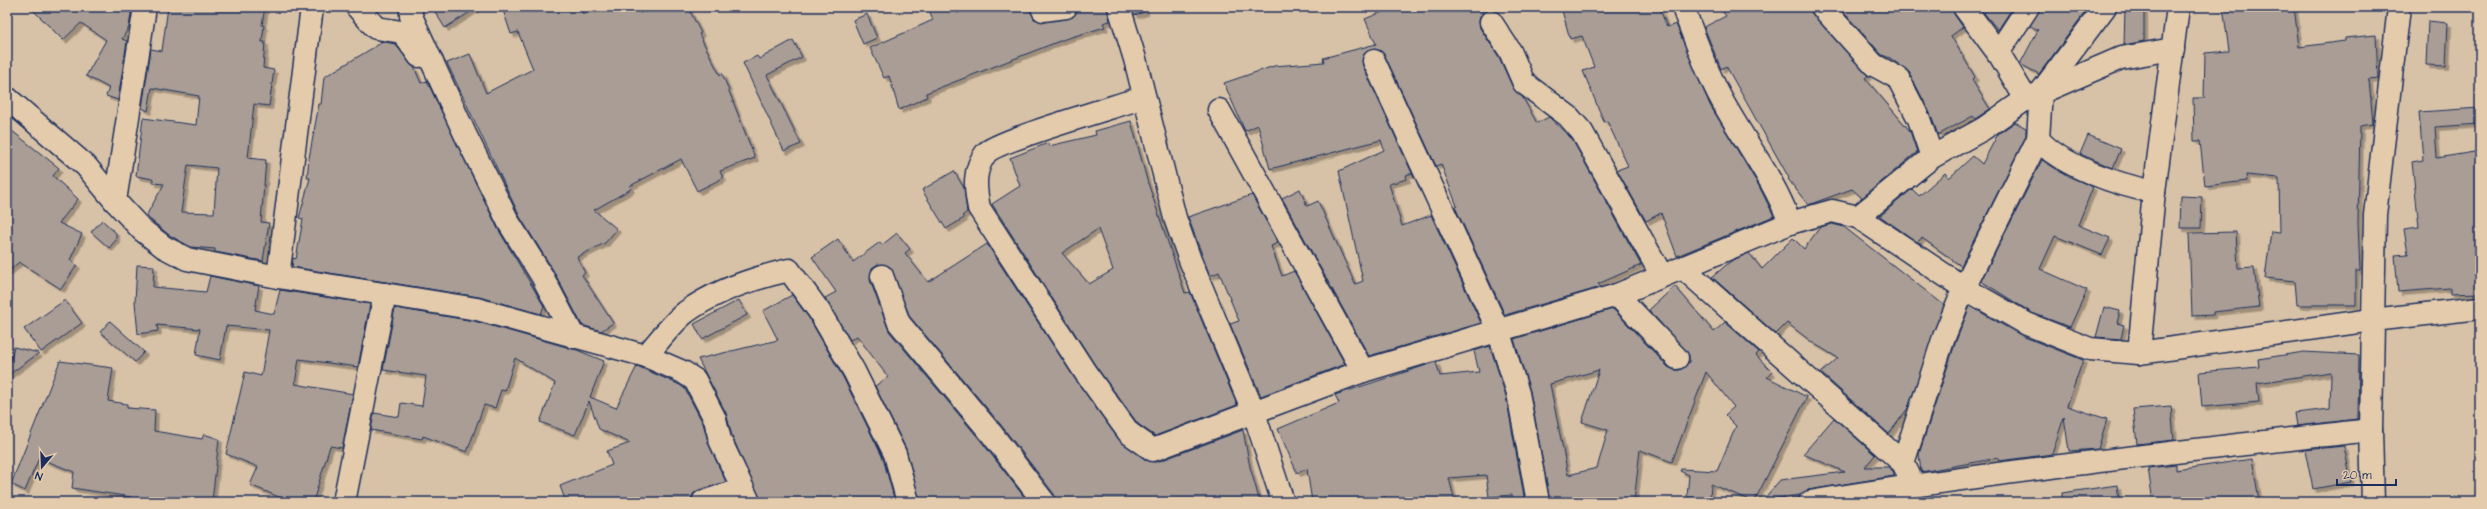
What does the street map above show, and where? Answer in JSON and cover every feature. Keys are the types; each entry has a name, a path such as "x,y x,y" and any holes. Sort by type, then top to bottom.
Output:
{"street":[{"path":"115,201 145,7"},
{"path":"278,277 312,7"},
{"path":"357,7 376,28 402,32 447,96"},
{"path":"411,7 411,16 447,96 509,222 542,276 574,337"},
{"path":"1042,7 1043,10 1066,7"},
{"path":"1119,7 1175,218 1190,260 1254,413 1283,502"},
{"path":"1822,7 1874,65 1898,78 1919,120 1932,157"},
{"path":"1903,463 1944,337 1964,288 2038,139 2034,96 1998,53 1964,7"},
{"path":"1998,53 2028,7"},
{"path":"2034,96 2105,7"},
{"path":"2139,353 2154,192 2178,7"},
{"path":"2373,502 2371,430 2375,215 2399,7"},
{"path":"1685,13 1727,110 1781,196 1790,223"},
{"path":"1491,22 1510,50 1524,83 1568,116 1582,132 1662,276"},
{"path":"1858,217 1932,157 1983,129 2034,96 2121,58 2173,49"},
{"path":"1374,62 1498,330 1518,393 1538,502"},
{"path":"1144,97 1010,141 987,152 976,169 975,190 979,208 1085,372 1130,433 1153,450 1363,371 1616,295 1790,223 1832,211 1858,217 1964,288 2026,324 2090,349 2139,353 2372,320 2480,308"},
{"path":"7,98 86,166 115,201 142,230 164,247 187,259 278,277 477,309 646,356 683,372 695,380 715,419 720,440 746,495 703,502"},
{"path":"1219,110 1363,371"},
{"path":"2038,139 2047,149 2120,185 2154,192"},
{"path":"1683,268 1903,463 1913,485"},
{"path":"646,356 685,313 711,297 767,275 789,270 818,311 854,371 895,454 908,502"},
{"path":"882,276 899,323 991,433 1044,502"},
{"path":"344,502 385,294"},
{"path":"1616,295 1677,358"},
{"path":"1810,502 1913,485 2080,462 2371,430"}],"building":[{"path":"30,7 132,7 129,27 122,39 127,41 118,100 106,96 109,88 86,76 106,40 81,23 63,40"},
{"path":"168,7 265,7 262,25 264,26 262,42 265,42 263,68 274,70 269,106 254,104 248,158 266,160 261,222 269,223 263,261 215,252 215,249 191,247 169,235 146,216 164,184 153,183 153,179 136,176 143,118 196,125 199,96 152,88 148,111 142,108 151,49 162,51","holes":["188,165 217,168 214,213 181,212"]},
{"path":"432,7 478,7 445,28"},
{"path":"502,7 580,7 583,14 599,7 638,7 640,13 652,7 688,7 701,33 699,34 720,75 722,73 755,158 720,171 723,178 697,191 681,159 630,186 631,189 594,210 617,229 605,243 577,257 585,273 582,275 613,323 601,331 582,325 553,270 520,217 447,63 470,54 486,93 533,69 518,32 511,34"},
{"path":"928,7 954,7 957,13 973,7 1030,7 1034,19 1044,22 1073,17 1078,7 1107,7 1110,21 1103,23 1105,27 1065,39 926,93 927,97 899,110 889,76 884,78 870,48 933,20"},
{"path":"1132,7 1145,7 1145,12 1134,15"},
{"path":"1378,7 1479,7 1483,13 1479,22 1480,28 1499,57 1513,88 1523,98 1537,123 1549,117 1572,139 1641,265 1598,284 1601,287 1505,315 1455,207 1457,206 1441,164 1436,166 1385,56 1381,51 1369,50 1364,54 1363,66 1412,173 1406,175 1407,179 1389,184 1402,226 1431,215 1481,323 1369,356 1282,198 1300,189 1307,206 1318,201 1355,284 1363,281 1339,171 1384,150 1381,140 1270,169 1258,125 1245,131 1224,83 1274,66 1324,62 1323,58 1376,44 1365,19 1382,12"},
{"path":"1561,7 1659,7 1667,27 1676,24 1710,105 1759,186 1774,216 1677,256 1661,213 1646,221 1617,170 1628,166 1607,121 1604,122 1583,71 1594,67 1582,36 1570,39"},
{"path":"1719,7 1810,7 1813,15 1868,76 1865,78 1910,131 1917,152 1862,198 1852,189 1808,205 1788,179 1789,178 1726,66 1721,69 1704,27 1726,16"},
{"path":"1839,7 1952,7 1954,14 1963,27 1951,36 1975,77 1972,80 1990,109 1975,119 1973,116 1938,135 1930,113 1909,72 1890,58 1882,55"},
{"path":"1989,7 2013,7 1998,30 1984,13"},
{"path":"2040,7 2089,7 2039,74 2020,64 2038,30 2030,26"},
{"path":"2125,7 2144,7 2144,41 2124,45"},
{"path":"2223,7 2253,7 2253,12 2294,7 2299,47 2345,41 2345,38 2376,35 2378,78 2369,79 2373,124 2360,126 2358,223 2360,271 2356,271 2356,305 2297,305 2295,281 2265,278 2271,231 2280,232 2279,178 2246,175 2247,181 2205,186 2200,141 2194,141 2193,98 2204,98 2205,53 2229,51"},
{"path":"867,14 877,38 863,44 853,20"},
{"path":"2428,21 2448,23 2446,66 2426,65"},
{"path":"793,40 802,57 767,75 801,144 784,151 743,63 757,56 759,59"},
{"path":"380,41 395,44 414,67 421,83 427,81 498,229 544,306 541,314 479,297 292,267 293,258 296,259 303,219 299,218 310,178 307,178 309,158 319,104 321,104 324,77 381,43"},
{"path":"2480,108 2480,124 2435,127 2437,158 2480,151 2480,293 2450,294 2450,288 2398,292 2395,255 2408,254 2404,229 2419,227 2412,162 2423,160 2419,112"},
{"path":"1131,121 1147,180 1185,293 1190,292 1237,405 1155,436 1138,424 1095,365 992,204 1020,186 1010,158 1048,143 1049,146 1096,135 1095,131","holes":["1098,229 1113,270 1089,284 1062,253"]},
{"path":"2015,122 2026,128 2026,136 1961,266 1922,238 1917,242 1880,216 1912,189 1919,196 1945,173 1949,178 1973,156 1982,164 1998,134"},
{"path":"7,127 59,168 53,176 78,199 59,223 82,234 70,260 77,265 61,289 19,262 7,273"},
{"path":"2088,135 2121,149 2113,168 2080,154"},
{"path":"2042,160 2070,177 2093,187 2078,225 2110,238 2102,255 2055,236 2040,269 2087,290 2070,327 2032,313 1981,281"},
{"path":"954,171 964,188 967,212 962,216 964,218 946,229 922,190"},
{"path":"1252,195 1278,243 1271,246 1282,276 1294,271 1345,364 1261,396 1230,324 1239,321 1219,272 1210,276 1188,217"},
{"path":"2181,196 2202,197 2201,228 2180,228"},
{"path":"102,220 116,233 116,240 109,248 91,232"},
{"path":"1832,224 1844,227 1944,305 1908,408 1889,434 1821,373 1838,358 1813,343 1787,323 1776,334 1712,277 1731,261 1749,253 1762,269 1793,238 1804,249 1820,227"},
{"path":"2236,232 2238,268 2254,267 2259,307 2213,312 2213,315 2192,316 2189,233"},
{"path":"897,233 910,249 905,253 928,282 987,244 1075,379 1119,440 1146,460 1157,462 1243,430 1250,467 1260,502 1056,502 1054,494 1001,425 910,317 890,267 878,264 872,268 870,280 889,331 981,441 1028,502 920,502 906,449 875,386 888,377 857,336 850,340 825,298 836,292 812,257 838,239 853,262 880,242 882,245"},
{"path":"137,265 154,266 153,287 206,292 210,276 259,286 255,310 274,314 280,290 370,304 358,367 299,359 295,384 353,394 342,448 330,446 313,502 291,502 250,485 258,467 226,454 245,372 261,376 269,330 226,326 220,360 196,355 200,329 157,325 158,331 138,334 135,302"},
{"path":"1675,286 1714,332 1725,322 1759,352 1756,355 1772,372 1767,377 1807,397 1754,502 1711,484 1710,499 1687,497 1689,475 1680,471 1681,469 1717,471 1736,426 1725,415 1734,407 1706,372 1672,462 1640,450 1634,502 1550,502 1530,391 1514,339 1613,309 1668,367 1674,370 1680,370 1689,362 1689,355 1649,310","holes":["1599,370 1582,422 1608,430 1597,468 1568,475 1550,384"]},
{"path":"792,295 809,318 843,377 883,458 895,502 761,502 732,436 726,413 698,359 778,340 763,311"},
{"path":"65,300 82,323 41,352 24,329"},
{"path":"739,300 747,315 702,339 694,324"},
{"path":"1970,306 2022,336 2083,360 2067,406 2107,419 2098,449 2069,451 2064,417 2052,454 1999,461 1998,458 1921,472 1919,454 1956,341"},
{"path":"2104,307 2120,311 2117,323 2124,325 2121,339 2096,337"},
{"path":"395,308 474,321 577,350 604,361 590,397 616,408 637,366 680,385 685,389 703,423 709,445 726,482 699,490 693,494 691,502 566,502 560,486 612,465 607,451 630,443 599,429 589,401 575,435 540,422 555,383 515,358 505,391 501,390 495,408 484,405 467,452 423,436 422,439 371,430 374,413 399,417 401,403 422,406 426,376 383,370"},
{"path":"110,321 144,352 135,362 100,332"},
{"path":"1490,346 1506,396 1525,502 1513,502 1512,495 1489,497 1486,475 1449,478 1455,502 1386,502 1386,497 1350,502 1312,502 1307,469 1297,473 1278,429 1339,403 1335,395 1436,362 1440,376 1479,372 1474,351"},
{"path":"14,347 39,353 7,376 7,375"},
{"path":"2304,352 2359,355 2358,419 2297,426 2295,413 2330,409 2331,372 2257,383 2259,402 2202,407 2199,372 2259,367 2258,359"},
{"path":"60,361 113,368 108,401 127,404 127,408 155,410 154,431 202,439 204,434 219,439 212,502 130,502 131,497 72,488 74,472 39,458 25,491 11,484"},
{"path":"2171,406 2174,440 2137,444 2133,409"},
{"path":"1834,418 1875,455 1865,467 1888,467 1893,471 1894,476 1808,490 1800,495 1763,500 1780,480 1845,472 1803,454"},
{"path":"2344,446 2351,482 2313,489 2305,450"},
{"path":"2252,459 2259,500 2153,502 2148,468 2176,465 2176,470"},
{"path":"2117,485 2119,500 2062,502 2062,493"}]}
